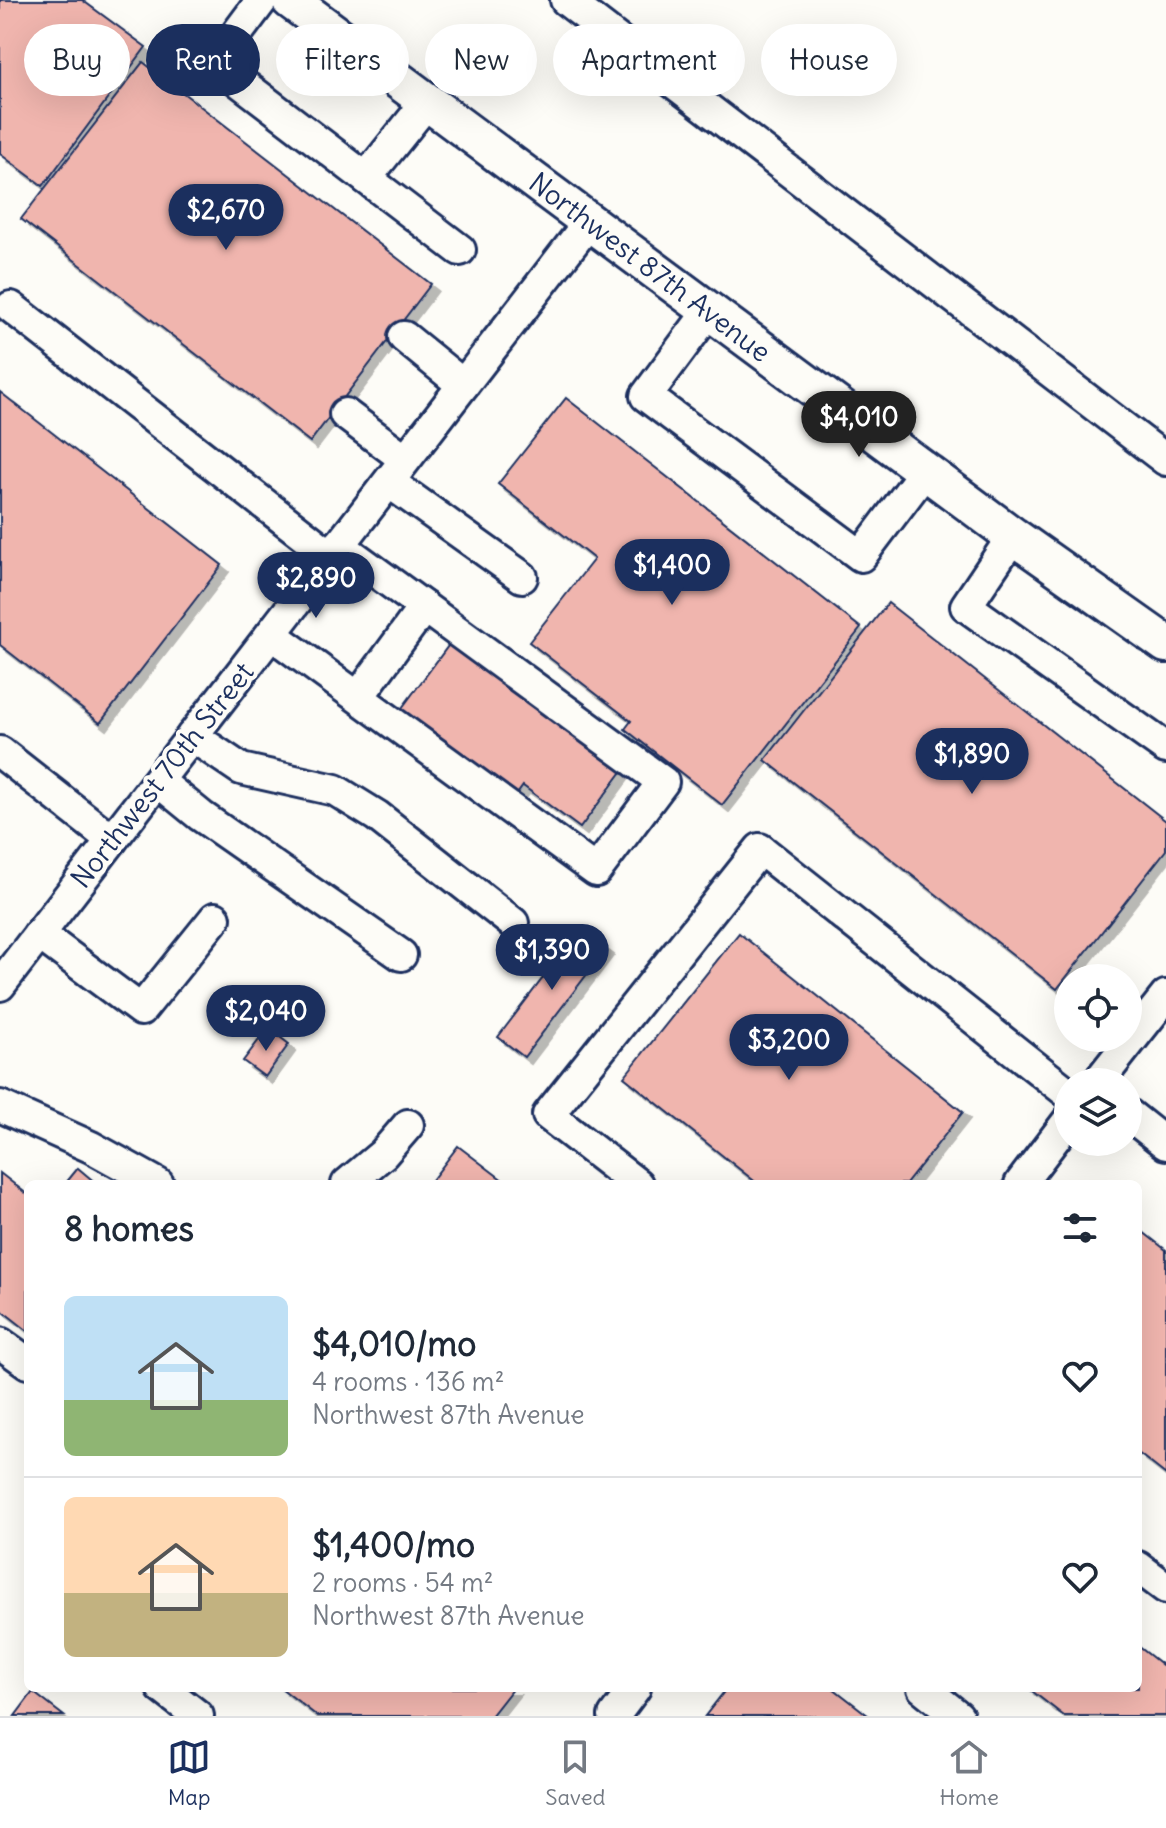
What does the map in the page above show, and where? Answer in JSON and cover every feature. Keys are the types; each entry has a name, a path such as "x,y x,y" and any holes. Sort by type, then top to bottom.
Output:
{"main road":[{"name":"Northwest 87th Avenue","path":"290,0 1013,536 1166,644"}],"street":[{"path":"262,0 215,63 460,250"},
{"path":"566,0 1166,460"},
{"path":"366,178 427,102"},
{"name":"Northwest 70th Street","path":"0,985 589,222"},
{"path":"11,307 335,551 424,607 663,782 596,871 271,634"},
{"path":"709,311 646,396 861,556 925,471"},
{"path":"404,337 463,385"},
{"path":"345,414 397,471 522,577"},
{"path":"1013,536 966,606 1166,748"},
{"path":"359,696 424,607"},
{"path":"192,736 241,769 335,790 377,816 513,923"},
{"path":"0,752 112,840"},
{"path":"158,781 201,816 401,955"},
{"path":"632,1180 548,1115 760,849 1054,1082"},
{"path":"39,934 141,1010 215,918"},
{"path":"1109,1068 1166,996"},
{"path":"0,1106 91,1147 151,1180"},
{"path":"352,1180 383,1154 408,1125"},
{"path":"1142,1125 1166,1144"},
{"path":"1023,1180 1054,1139"},
{"path":"0,1343 24,1360"},
{"path":"1142,1570 1166,1588"},
{"path":"167,1692 198,1716"},
{"path":"614,1716 632,1692"},
{"path":"928,1692 958,1716"}],"building":[{"path":"0,0 82,0 115,24 24,24 24,96 110,96 43,186 0,154"},
{"path":"130,35 146,47 130,69"},
{"path":"143,62 146,64 146,96 187,96 431,284 310,442 21,219 117,96 130,96 130,79"},
{"path":"0,392 222,565 100,723 0,645"},
{"path":"566,398 861,628 722,805 625,729 631,721 529,642 594,559 498,484"},
{"path":"888,603 1166,821 1166,850 1077,964 1054,964 1054,987 765,760"},
{"path":"451,642 624,769 580,828 523,786 515,797 399,712"},
{"path":"581,928 607,948 524,1057 498,1037"},
{"path":"739,933 963,1112 909,1180 753,1180 624,1077"},
{"path":"268,1028 289,1044 265,1077 243,1061"},
{"path":"458,1146 503,1180 432,1180"},
{"path":"78,1168 92,1180 68,1180"},
{"path":"0,1173 24,1192 24,1328 0,1309"},
{"path":"1142,1231 1166,1250 1166,1475 1142,1456"},
{"path":"1142,1649 1166,1668 1166,1716 1064,1716 1033,1692 1142,1692"},
{"path":"33,1692 64,1716 15,1716"},
{"path":"286,1692 510,1692 491,1716 317,1716"},
{"path":"724,1692 838,1692 869,1716 705,1716"}]}
